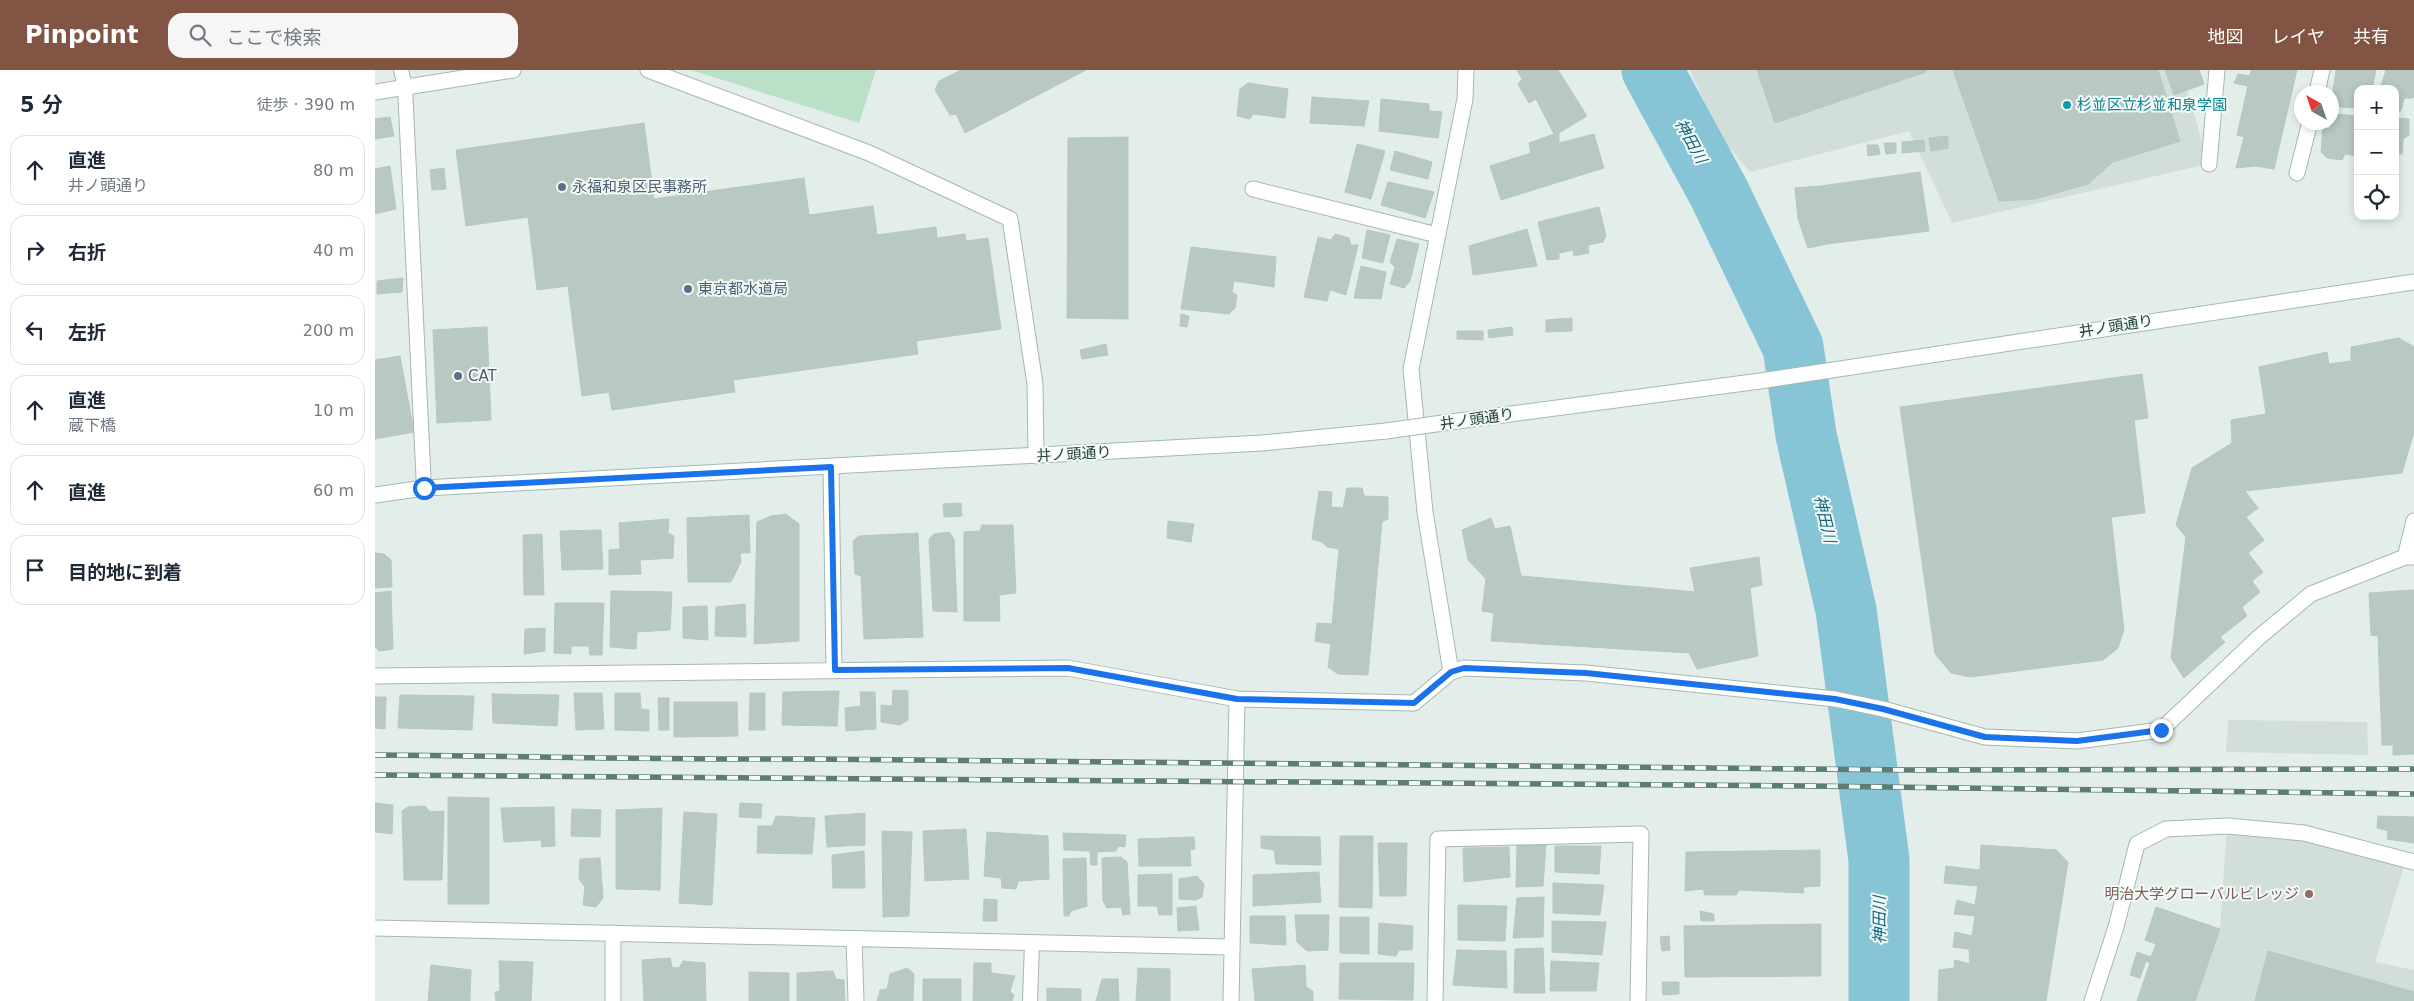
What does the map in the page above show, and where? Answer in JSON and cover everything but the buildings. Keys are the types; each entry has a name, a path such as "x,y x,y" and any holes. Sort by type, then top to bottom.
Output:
{"street":[{"path":"375,92 513,70"},
{"path":"648,70 869,153 1011,219 1035,384 1036,456"},
{"path":"1451,672 1425,512 1411,369 1465,99 1466,70"},
{"path":"2209,164 2217,70"},
{"path":"2319,85 2322,70"},
{"path":"2297,174 2307,130"},
{"path":"1253,189 1437,235"},
{"name":"井ノ頭通り","path":"375,495 424,488 1262,443 1386,431 1818,372 2414,282"},
{"path":"831,467 835,670"},
{"path":"375,676 1068,668 1237,699 1414,703 1451,672 1464,668 1586,673 1835,699 1883,709 1985,737 2077,741 2161,730 2259,638 2311,594 2409,557 2414,521"},
{"path":"1231,1001 1230,947 1237,699"},
{"path":"2092,1001 2116,928 2137,844 2167,829 2227,826 2304,833 2414,862"},
{"path":"1435,1001 1438,839 1641,834 1638,1001"},
{"path":"375,928 1230,947"},
{"path":"613,933 613,1001"},
{"path":"854,939 855,1001"}],"lane":[{"path":"401,70 405,87 424,488"},
{"path":"1030,1001 1032,943"}],"shaded area":[{"path":"1690,70 2182,70 2208,164 1952,223 1909,131 1750,172 1720,137"},
{"path":"2228,720 2367,722 2368,755 2226,752"},
{"name":"明治大学グローバルビレッジ","path":"2227,826 2304,833 2406,860 2375,962 2414,970 2414,1001 2195,1001 2220,929"}],"green space":[{"path":"691,70 876,70 859,123"}],"waterway":[{"name":"神田川","path":"1652,70 1719,193 1793,347 1806,435 1846,610 1879,860 1879,1001"}],"railway":[{"path":"375,755 1916,770 2414,769"},
{"path":"375,775 1810,786 2414,794"}],"place":[{"name":"杉並区立杉並和泉学園","path":"2067,105"},
{"name":"永福和泉区民事務所","path":"562,187"},
{"name":"東京都水道局","path":"688,289"},
{"name":"CAT","path":"458,376"},
{"name":"明治大学グローバルビレッジ","path":"2309,894"}],"route":[{"path":"424,488 831,467 835,670 1068,668 1237,699 1414,703 1451,672 1464,668 1586,673 1835,699 1883,709 1971,735 1985,737 2077,741 2161,730"}]}
